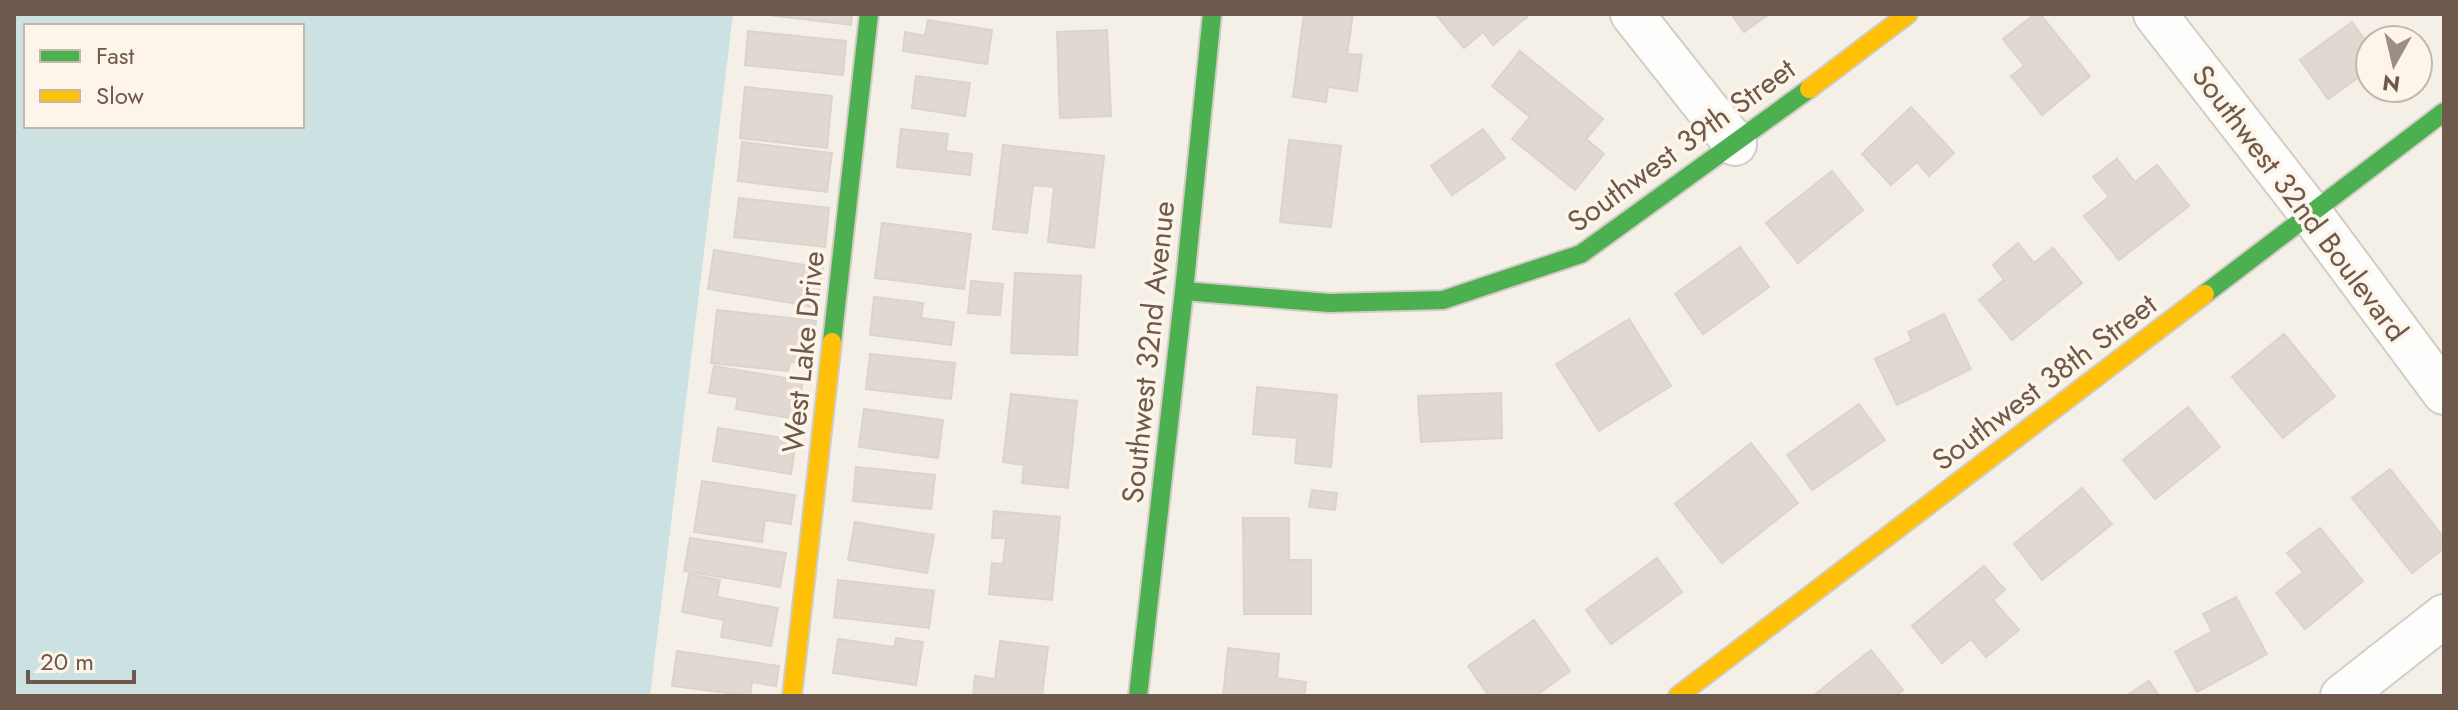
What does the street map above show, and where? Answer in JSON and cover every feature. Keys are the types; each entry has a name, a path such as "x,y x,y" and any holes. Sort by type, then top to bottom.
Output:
{"street":[{"name":"West Lake Drive","path":"792,696 869,14"},
{"name":"Southwest 32nd Avenue","path":"1138,696 1212,14"},
{"path":"1632,14 1735,144"},
{"name":"Southwest 39th Street","path":"1184,291 1329,303 1443,300 1581,254 1735,144 1908,14"},
{"name":"Southwest 32nd Boulevard","path":"2155,14 2311,214 2444,393"},
{"name":"Southwest 38th Street","path":"1678,696 2444,112"},
{"path":"2342,696 2444,616"}],"shaded area":[{"path":"14,14 733,14 650,696 14,696"}],"building":[{"path":"759,14 852,14 851,25"},
{"path":"1304,14 1353,14 1347,54 1362,55 1357,91 1328,87 1326,102 1293,97"},
{"path":"1525,14 1527,17 1493,45 1483,32 1464,48 1437,16"},
{"path":"1731,14 1769,14 1744,32"},
{"path":"2035,14 2040,14 2090,76 2042,115 2011,76 2024,66 2003,39"},
{"path":"928,20 992,30 987,64 903,51 905,32 925,36"},
{"path":"2352,22 2354,25 2354,80 2328,99 2300,60"},
{"path":"1107,30 1111,116 1060,118 1057,32"},
{"path":"748,31 846,41 843,75 745,65"},
{"path":"1520,51 1603,119 1586,139 1604,154 1575,190 1512,139 1530,117 1492,86"},
{"path":"916,76 970,83 965,116 912,108"},
{"path":"745,87 832,96 827,148 740,138"},
{"path":"1911,107 1954,153 1929,176 1917,162 1891,185 1862,154"},
{"path":"901,129 948,134 946,151 972,154 970,175 897,167"},
{"path":"1483,129 1505,158 1452,195 1431,166"},
{"path":"1289,140 1341,146 1331,227 1280,222"},
{"path":"742,142 832,153 827,192 738,181"},
{"path":"1003,145 1104,156 1094,248 1048,242 1054,187 1033,185 1027,233 993,229"},
{"path":"2117,159 2135,182 2157,165 2189,206 2119,260 2084,216 2109,197 2093,177"},
{"path":"1832,171 1863,210 1798,263 1766,223"},
{"path":"739,198 829,208 825,247 734,237"},
{"path":"882,223 971,234 964,289 875,278"},
{"path":"2018,243 2034,263 2053,248 2082,283 2012,340 1979,300 2004,280 1993,265"},
{"path":"1740,247 1769,287 1703,334 1675,294"},
{"path":"714,250 823,268 816,307 708,289"},
{"path":"1015,273 1081,276 1077,355 1011,353"},
{"path":"971,281 1003,284 1000,315 968,313"},
{"path":"874,297 923,303 921,318 954,322 951,345 870,335"},
{"path":"717,310 816,321 811,364 790,362 788,371 711,363"},
{"path":"1944,314 1971,369 1897,405 1875,359 1912,341 1908,332"},
{"path":"1629,319 1671,386 1599,431 1556,364"},
{"path":"2284,334 2335,396 2283,438 2232,377"},
{"path":"870,354 955,363 951,399 866,389"},
{"path":"714,366 803,381 796,419 736,409 738,397 709,393"},
{"path":"1257,387 1337,395 1331,467 1295,463 1297,438 1253,434"},
{"path":"1501,393 1502,438 1421,442 1418,396"},
{"path":"1011,394 1077,401 1068,488 1022,483 1024,465 1003,462"},
{"path":"1859,404 1885,440 1812,490 1787,455"},
{"path":"2188,407 2220,447 2155,499 2123,460"},
{"path":"864,409 943,420 938,458 859,447"},
{"path":"718,428 796,440 791,474 713,461"},
{"path":"1751,443 1798,503 1722,563 1675,504"},
{"path":"856,467 935,475 931,509 853,501"},
{"path":"2390,469 2444,538 2444,548 2412,573 2352,498"},
{"path":"702,481 795,495 791,524 765,520 762,542 694,532"},
{"path":"2082,488 2112,524 2042,580 2014,544"},
{"path":"1312,490 1337,493 1335,510 1309,507"},
{"path":"994,511 1060,517 1052,600 989,594 992,563 1003,564 1006,538 992,538"},
{"path":"1243,518 1289,518 1289,560 1311,560 1311,614 1244,614"},
{"path":"855,522 934,535 927,573 848,560"},
{"path":"2320,528 2363,581 2305,629 2276,593 2303,572 2287,553"},
{"path":"690,538 786,553 780,587 684,571"},
{"path":"1657,558 1682,592 1611,644 1586,610"},
{"path":"1984,566 2005,590 1993,600 2019,630 1986,657 1971,639 1942,663 1912,626"},
{"path":"689,574 720,580 717,597 778,608 771,646 721,637 724,620 682,612"},
{"path":"838,580 934,591 929,628 834,617"},
{"path":"2236,597 2267,654 2197,692 2175,652 2212,631 2203,614"},
{"path":"1534,620 1570,671 1535,696 1489,696 1468,666"},
{"path":"896,638 923,642 916,685 833,673 838,639 894,647"},
{"path":"1000,641 1048,647 1042,696 973,696 975,676 995,679"},
{"path":"1228,648 1279,654 1277,678 1306,682 1304,696 1223,696"},
{"path":"1871,650 1903,690 1895,696 1813,696"},
{"path":"677,651 779,666 776,686 752,682 750,696 672,686"},
{"path":"2149,681 2159,696 2126,696"}],"traffic: fast":[{"path":"832,342 869,14"},
{"path":"1138,696 1212,14"},
{"path":"1184,291 1329,303 1443,300 1581,254 1809,89"},
{"path":"2205,294 2444,112"}],"traffic: slow":[{"path":"1809,89 1908,14"},
{"path":"1678,696 2205,294"},
{"path":"792,696 832,342"}]}
